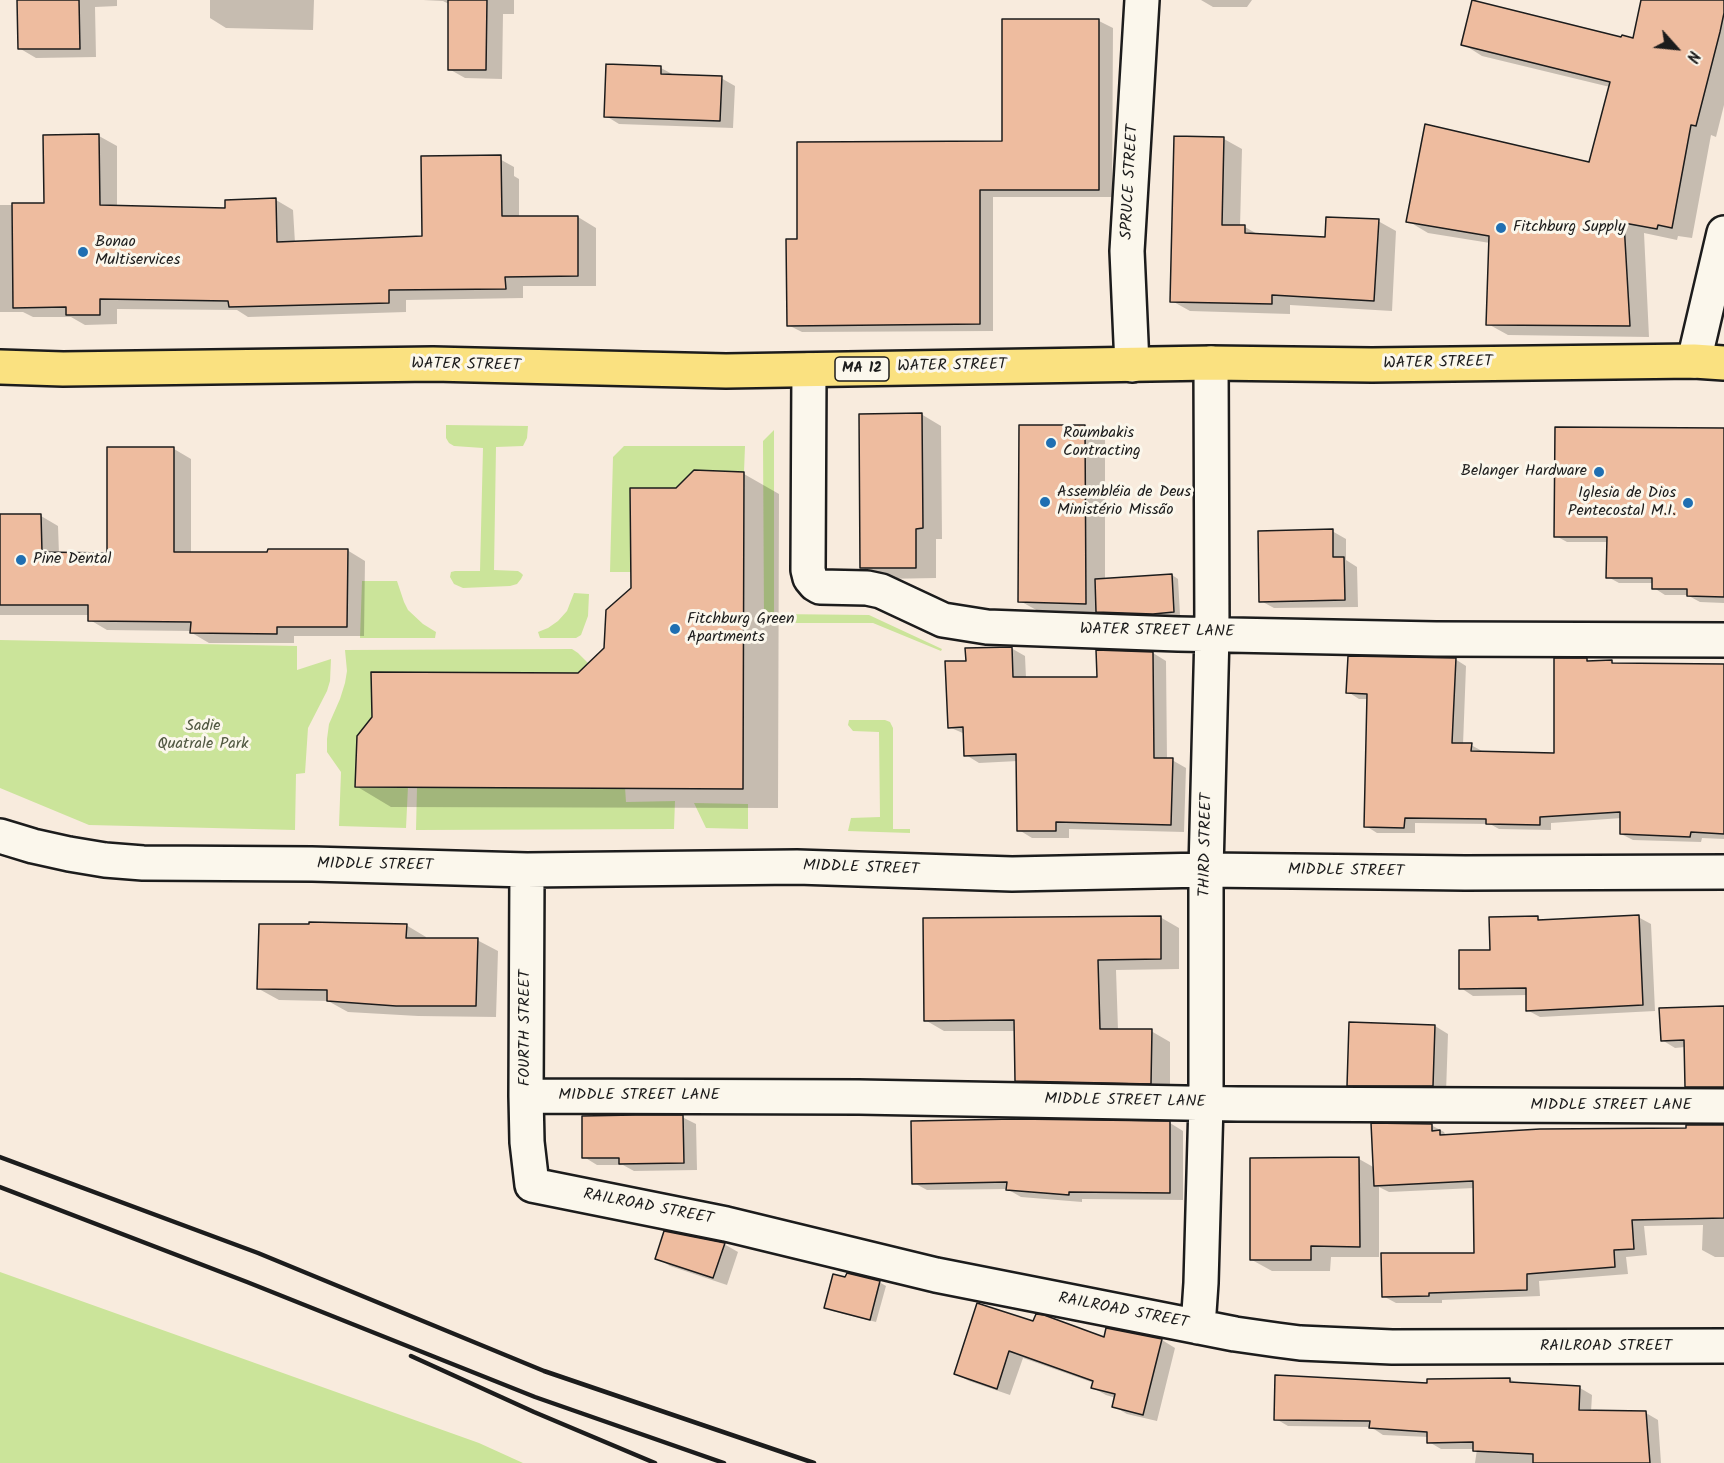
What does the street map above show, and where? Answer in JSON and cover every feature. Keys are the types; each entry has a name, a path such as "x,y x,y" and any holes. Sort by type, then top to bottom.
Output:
{"highway":[{"name":"WATER STREET","path":"0,367 63,369 433,364 726,371 1212,363 1372,365 1709,362"}],"street":[{"name":"SPRUCE STREET","path":"1132,365 1127,251 1142,0"},
{"path":"1709,362 1724,233"},
{"name":"THIRD STREET","path":"1198,1327 1206,1103 1206,870 1212,633 1212,363"},
{"name":"WATER STREET LANE","path":"809,370 808,570 810,578 820,587 867,588 881,591 943,620 987,627 1178,634 1436,639 1724,640"},
{"name":"MIDDLE STREET","path":"0,836 51,850 105,860 143,863 312,864 527,870 797,867 1012,874 1206,870 1466,873 1724,872"},
{"name":"FOURTH STREET","path":"527,870 526,1096 527,1142 532,1185"},
{"name":"MIDDLE STREET LANE","path":"526,1096 1724,1106"},
{"name":"RAILROAD STREET","path":"532,1185 726,1224 936,1275 1235,1334 1300,1343 1392,1347 1724,1346"}],"green space":[{"path":"446,425 528,426 527,438 523,446 496,447 494,570 518,571 523,575 517,584 463,588 454,584 450,577 451,572 455,571 480,571 483,448 454,446 449,443 446,438"},
{"path":"774,430 774,614 869,615 942,649 941,651 873,623 764,623 763,441"},
{"path":"624,446 745,446 744,472 695,470 676,488 630,488 631,572 610,572 613,457"},
{"path":"362,581 397,581 408,610 436,632 435,638 360,638"},
{"path":"574,593 589,594 588,616 581,635 576,638 540,638 538,632 558,621 567,611"},
{"name":"Sadie Quatrale Park","path":"0,640 297,646 297,670 331,659 327,691 308,728 305,773 296,774 295,830 89,825 0,788"},
{"path":"572,649 589,664 578,673 372,717 357,736 355,787 408,787 406,828 339,826 341,772 327,752 327,739 329,724 345,683 347,671 345,650"},
{"path":"849,720 890,722 893,728 893,829 910,829 910,833 848,831 851,818 880,817 879,732 853,731 848,725"},
{"path":"417,787 625,787 626,802 675,801 674,829 416,830"},
{"path":"694,803 748,804 748,829 706,828"},
{"path":"0,1272 479,1443 523,1463 0,1463"}],"building":[{"path":"17,0 79,0 80,49 18,49"},
{"path":"448,0 487,0 486,70 448,70"},
{"path":"1472,0 1633,38 1641,0 1724,0 1720,32 1696,126 1691,125 1672,228 1658,225 1657,229 1624,223 1630,326 1486,325 1489,236 1406,222 1425,124 1589,162 1610,82 1461,45"},
{"path":"1002,19 1099,19 1099,190 980,190 980,324 787,326 786,239 797,239 797,142 1002,141"},
{"path":"606,64 661,66 661,74 722,76 720,121 604,117"},
{"path":"99,134 100,205 225,208 225,200 276,198 277,242 422,236 421,156 501,155 502,216 578,216 578,276 505,277 506,289 389,290 389,303 229,307 228,301 100,299 100,315 66,315 66,307 13,308 12,203 44,203 43,135"},
{"path":"1174,136 1224,137 1222,225 1245,225 1245,233 1325,237 1326,217 1379,219 1374,301 1272,295 1272,304 1170,302"},
{"path":"922,413 923,528 916,529 916,568 860,568 859,414"},
{"path":"1019,425 1085,425 1086,604 1018,602"},
{"path":"1555,427 1724,428 1724,597 1687,596 1687,589 1652,589 1652,578 1606,578 1607,537 1554,537"},
{"path":"107,447 174,447 174,552 348,549 347,627 277,627 277,634 190,633 191,622 88,621 88,605 0,605 0,514 41,514 42,552 107,553"},
{"name":"Fitchburg Green Apartments","path":"694,470 744,472 743,789 355,787 357,736 372,717 371,672 578,673 604,648 606,610 631,588 630,488 676,488"},
{"path":"1333,529 1333,557 1344,557 1345,600 1259,602 1258,531"},
{"path":"1172,574 1174,612 1153,614 1096,612 1095,579"},
{"path":"1012,647 1013,677 1097,677 1096,650 1153,652 1154,758 1173,758 1171,825 1056,822 1056,831 1017,831 1016,754 964,756 963,727 948,728 945,661 966,661 965,648"},
{"path":"1348,656 1456,658 1452,743 1472,743 1471,751 1554,753 1554,658 1587,658 1587,661 1612,660 1612,663 1724,664 1724,834 1691,832 1690,837 1620,834 1620,812 1540,817 1540,825 1486,824 1486,819 1405,818 1404,828 1364,827 1367,694 1346,693"},
{"path":"1639,915 1643,1005 1526,1011 1526,988 1459,989 1459,950 1490,950 1489,917 1538,916 1538,920"},
{"path":"1161,916 1161,959 1098,960 1100,1029 1152,1029 1151,1084 1015,1081 1014,1020 924,1021 923,918"},
{"path":"309,922 407,924 406,938 478,938 476,1006 396,1006 327,1001 327,990 257,989 259,924 309,924"},
{"path":"1724,1006 1724,1087 1685,1087 1684,1040 1661,1041 1659,1008"},
{"path":"1349,1022 1435,1025 1433,1086 1347,1086"},
{"path":"683,1115 684,1163 619,1164 619,1158 582,1158 582,1116"},
{"path":"1015,1119 1170,1121 1170,1193 1069,1192 1069,1195 1006,1190 1007,1182 912,1184 911,1121"},
{"path":"1371,1123 1432,1124 1432,1131 1440,1130 1440,1135 1540,1129 1686,1128 1686,1125 1724,1125 1724,1218 1632,1220 1634,1249 1614,1250 1615,1267 1527,1274 1527,1290 1382,1297 1381,1253 1474,1253 1473,1181 1374,1186"},
{"path":"1359,1157 1360,1247 1311,1246 1311,1260 1250,1260 1250,1158"},
{"path":"664,1231 725,1243 713,1278 655,1259"},
{"path":"847,1273 880,1281 870,1320 824,1308 833,1274 845,1277"},
{"path":"977,1303 1033,1321 1036,1314 1044,1315 1104,1337 1106,1328 1162,1339 1143,1415 1112,1407 1115,1394 1091,1388 1093,1381 1009,1351 997,1389 954,1374"},
{"path":"1275,1375 1427,1383 1427,1379 1510,1378 1510,1382 1580,1386 1579,1410 1646,1411 1650,1463 1533,1463 1533,1454 1473,1451 1473,1442 1427,1443 1427,1432 1369,1428 1370,1421 1274,1420"}],"railway":[{"path":"0,1157 258,1253 544,1371 814,1463"},
{"path":"0,1187 247,1282 535,1397 724,1463"},
{"path":"411,1356 534,1412 655,1463"}],"place":[{"name":"Fitchburg Supply","path":"1501,228"},
{"name":"Bonao Multiservices","path":"83,252"},
{"name":"Roumbakis Contracting","path":"1051,443"},
{"name":"Belanger Hardware","path":"1599,472"},
{"name":"Assembléia de Deus Ministério Missão","path":"1045,502"},
{"name":"Iglesia de Dios Pentecostal M.I.","path":"1688,503"},
{"name":"Pine Dental","path":"21,560"},
{"name":"Fitchburg Green Apartments","path":"675,629"}]}
